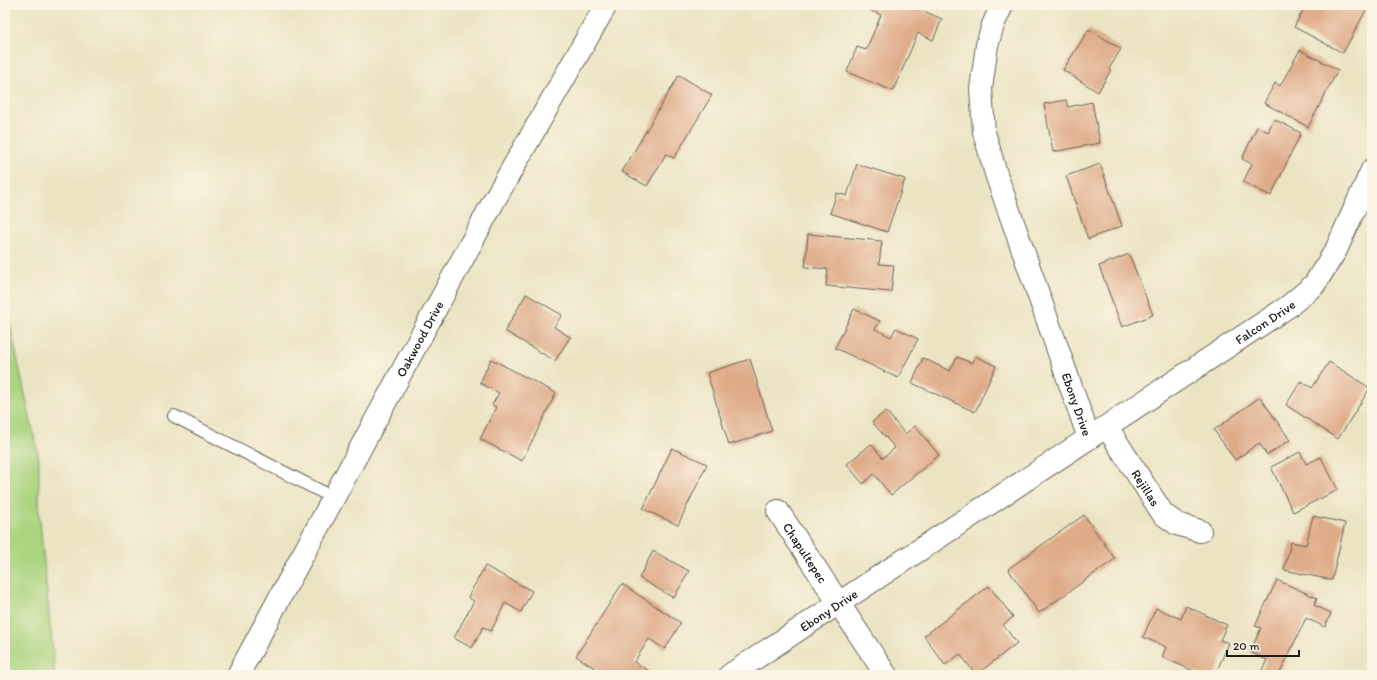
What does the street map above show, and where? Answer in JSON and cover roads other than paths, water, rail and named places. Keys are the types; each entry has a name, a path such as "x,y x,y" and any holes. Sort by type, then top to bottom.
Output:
{"street":[{"name":"Oakwood Drive","path":"238,675 496,196 606,5"},
{"name":"Ebony Drive","path":"730,675 1098,432 996,174 984,132 981,89 987,45 993,25 1002,5"},
{"name":"Falcon Drive","path":"1098,432 1289,306 1314,285 1336,250 1372,170"},
{"name":"Rejillas","path":"1098,432 1164,514 1177,524 1200,530"},
{"name":"Chapultepec","path":"778,511 886,675"}],"lane":[{"path":"174,416 334,498"}]}
